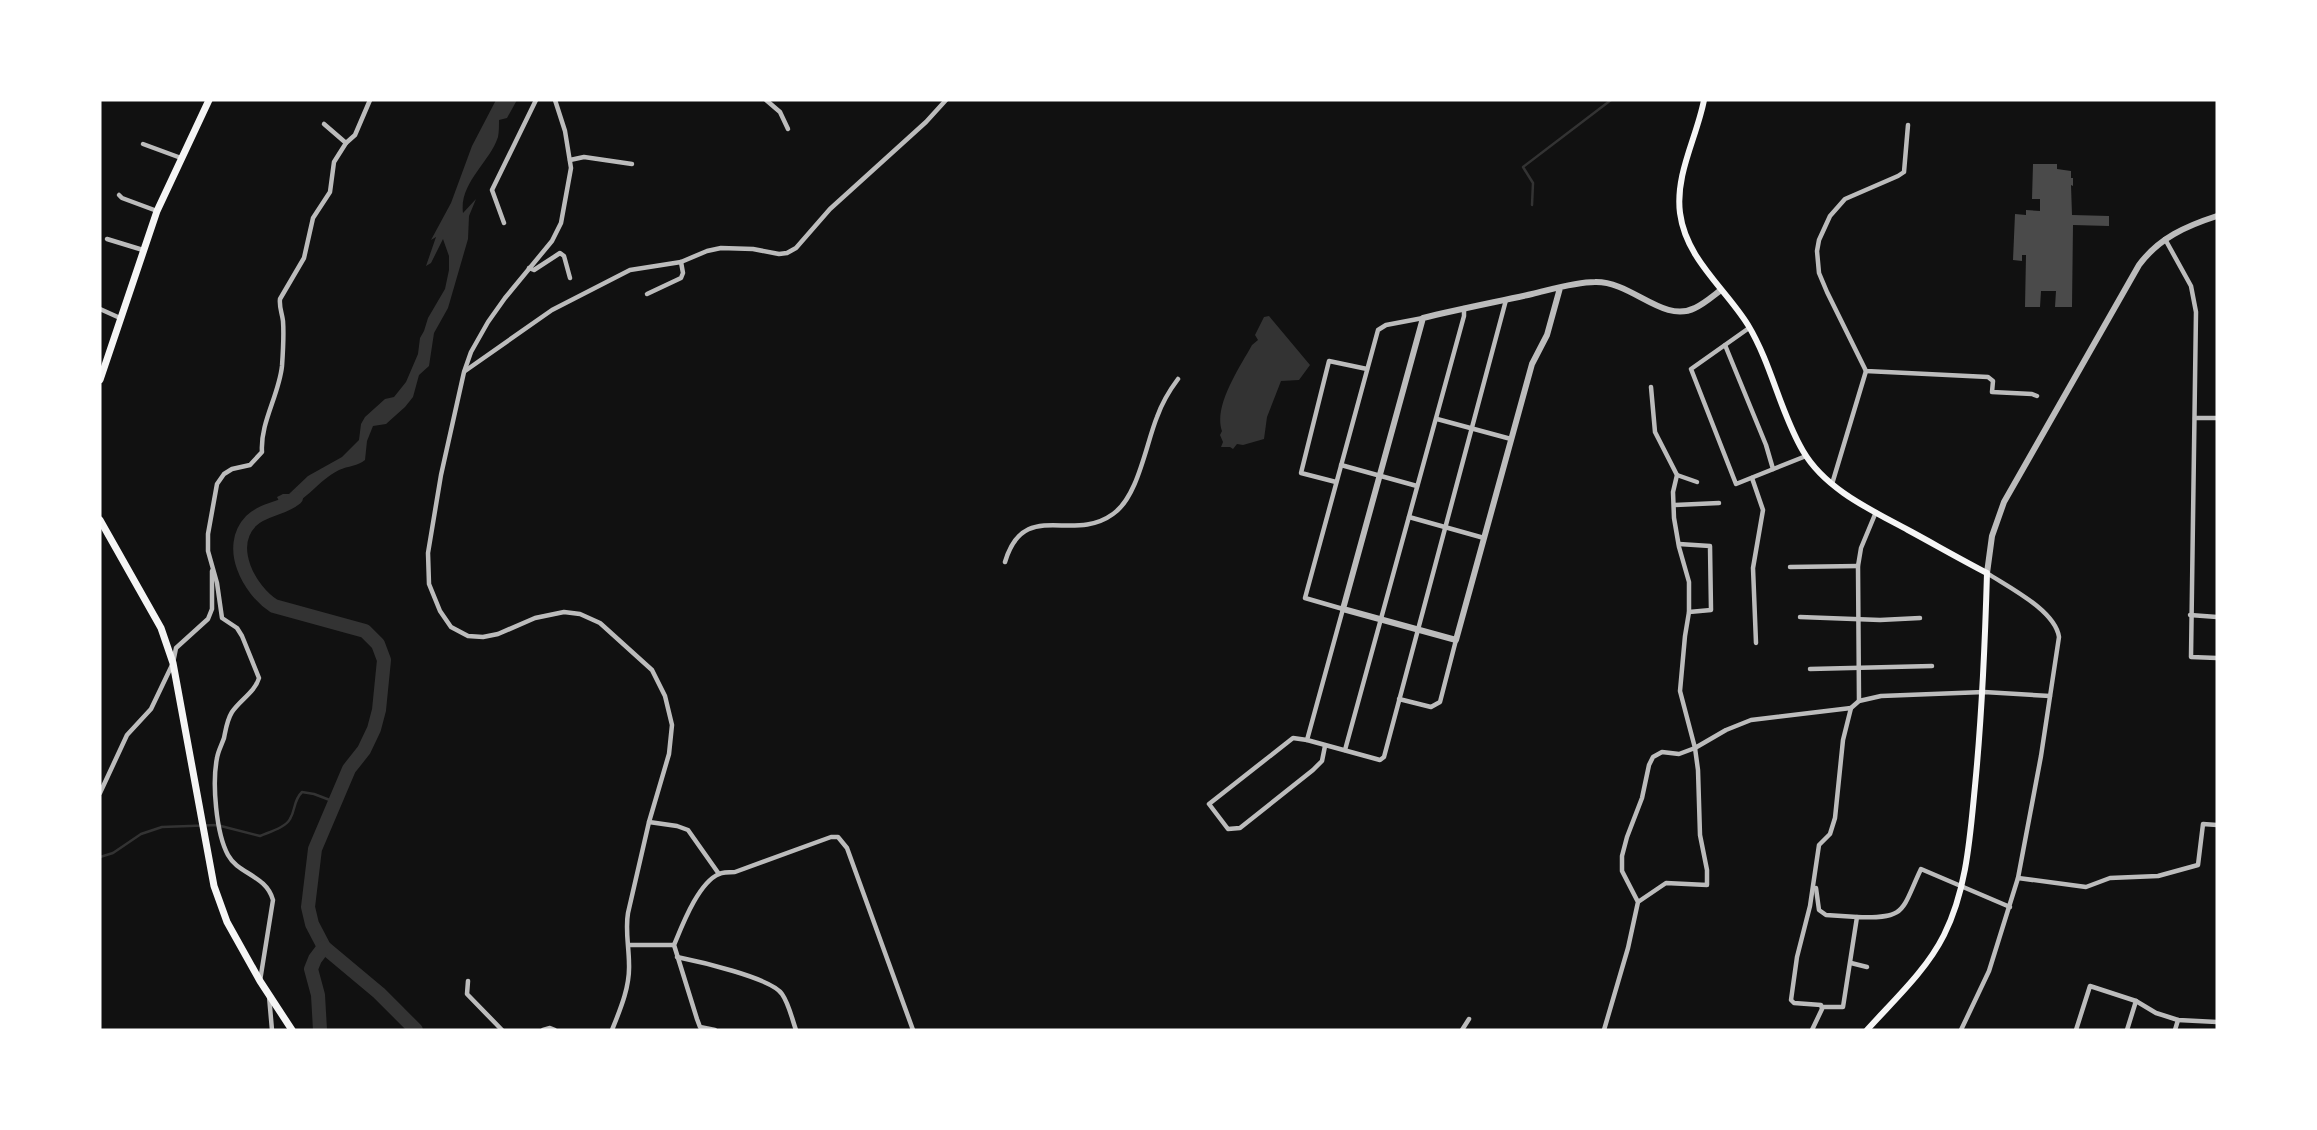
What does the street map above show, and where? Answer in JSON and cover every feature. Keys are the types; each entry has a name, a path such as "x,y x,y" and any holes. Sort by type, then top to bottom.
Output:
{"main road":[{"path":"100,380 102,367 157,211 209,100"},
{"path":"1704,100 1680,186 1680,214 1693,250 1749,328 1765,357 1806,456 1832,484 1876,512 1987,573 1984,692 1962,888 1950,922 1933,955 1867,1030"},
{"path":"100,520 161,628 173,663 214,886 227,922 260,981 292,1030"}],"street":[{"path":"260,981 272,900 270,891 260,880 229,858 221,838 215,781 217,759 227,723 240,702 257,685 259,678 242,636 237,628 222,618 208,534 217,484 224,474 232,469 250,465 262,452 261,440 282,366 283,320 279,307 280,299 304,258 313,218 330,192 334,162 346,143 355,135 362,113 370,100"},
{"path":"504,223 492,190 536,100"},
{"path":"555,100 565,131 571,169 561,223 552,241 488,322 471,352 441,475 428,553 429,584 440,611 451,626 468,636 498,634 535,618 564,612 580,614 600,623 653,670 665,696 672,725 669,754 649,822 628,913 626,924 630,968 612,1030"},
{"path":"766,100 780,112 788,129"},
{"path":"464,372 552,310 630,270 681,262 706,251 721,248 788,253 796,248 830,209 926,122 946,100"},
{"path":"324,124 346,143"},
{"path":"1832,484 1866,371 1819,273 1819,240 1830,216 1845,199 1904,172 1908,125"},
{"path":"143,144 181,158"},
{"path":"570,160 584,157 632,164"},
{"path":"119,195 157,211"},
{"path":"1961,1030 1989,971 2018,878 2059,637 2050,618 1987,573 1994,528 2011,490 2139,265 2153,247 2165,239 2195,223 2217,216"},
{"path":"107,239 143,250"},
{"path":"2165,239 2191,286 2195,305 2191,657 2217,659"},
{"path":"529,268 534,270 560,253 564,256 570,278"},
{"path":"647,294 681,278 681,262"},
{"path":"1456,640 1305,598 1378,330 1386,325 1595,282 1630,289 1662,309 1679,312 1694,309 1721,290"},
{"path":"1399,699 1431,707 1440,702 1532,364 1547,335 1560,288"},
{"path":"1325,746 1322,761 1313,770 1240,828 1228,829 1209,804 1293,738 1307,740 1380,760 1384,757 1506,300"},
{"path":"1345,750 1437,419 1464,308"},
{"path":"100,309 120,318"},
{"path":"1307,740 1423,318"},
{"path":"1749,328 1691,369 1736,484 1806,456"},
{"path":"1725,345 1766,444 1773,469"},
{"path":"1336,482 1301,473 1329,361 1367,369"},
{"path":"1866,371 1989,377 1993,381 1992,392 2036,396"},
{"path":"1005,562 1009,548 1024,530 1037,526 1091,524 1115,513 1132,489 1157,415 1178,379"},
{"path":"1638,902 1666,883 1707,885 1707,870 1699,835 1698,769 1680,691 1689,612 1689,582 1674,518 1673,492 1677,475 1655,432 1651,387"},
{"path":"2195,418 2217,418"},
{"path":"1437,419 1511,439"},
{"path":"1340,465 1417,486"},
{"path":"1677,475 1696,482"},
{"path":"1752,478 1763,510 1753,568 1756,643"},
{"path":"1675,505 1719,503"},
{"path":"1859,701 1858,566 1861,548 1876,512"},
{"path":"1409,517 1484,538"},
{"path":"1679,544 1710,546 1711,610 1689,612"},
{"path":"1790,567 1858,566"},
{"path":"100,793 122,743 151,709 173,663 176,648 208,619 212,609 212,567"},
{"path":"2190,615 2217,617"},
{"path":"1800,617 1880,620 1920,618"},
{"path":"1810,668 1932,666"},
{"path":"1604,1030 1628,948 1638,902 1622,871 1622,856 1653,757 1662,752 1679,754 1695,748 1726,730 1751,720 1851,708 1859,701 1881,696 1984,692 2050,696"},
{"path":"1851,708 1843,740 1835,818 1830,834 1819,845 1815,882 1797,957 1791,1000 1794,1003 1843,1007 1857,918"},
{"path":"649,822 677,825 688,830 719,874"},
{"path":"2018,878 2086,887 2109,878 2158,876 2198,865 2203,824 2217,825"},
{"path":"715,1030 700,1027 674,945 697,898 708,881 719,874 735,872 821,840 838,837 847,848 913,1030"},
{"path":"1815,882 1819,910 1825,915 1884,918 1902,910 1921,869 2010,907"},
{"path":"628,945 674,945"},
{"path":"676,957 720,966 775,987 783,996 796,1030"},
{"path":"1851,963 1867,967"},
{"path":"468,981 467,994 502,1030"},
{"path":"2076,1030 2090,986 2136,1001 2156,1013 2178,1020 2217,1022"},
{"path":"270,995 272,1030"},
{"path":"2127,1030 2136,1001"},
{"path":"1812,1030 1821,1007"},
{"path":"1462,1030 1469,1019"},
{"path":"2175,1030 2178,1020"},
{"path":"543,1030 555,1030"}],"shaded area":[{"path":"496,100 517,100 507,118 499,120 498,137 494,146 466,192 463,213 476,199 469,216 468,239 448,308 434,333 429,366 419,375 413,397 386,424 373,426 367,441 365,460 331,474 300,501 283,509 277,497 289,494 308,476 342,457 359,440 361,424 365,417 385,399 394,397 406,382 418,354 420,338 428,318 445,289 449,270 449,256 443,239 431,263 426,266 436,237 431,240 451,203 472,146"},
{"path":"1269,316 1310,365 1299,380 1281,381 1267,417 1264,439 1237,444 1233,449 1221,447 1223,442 1220,421 1224,399 1252,345 1258,340 1255,335 1264,317"}],"building":[{"path":"2033,164 2057,164 2057,169 2071,171 2072,215 2109,216 2109,226 2073,225 2072,307 2055,307 2056,291 2041,291 2040,307 2025,307 2026,255 2022,255 2022,261 2013,260 2015,214 2026,215 2026,210 2040,211 2040,199 2032,199"}],"waterway":[{"path":"1532,205 1533,183 1523,167 1611,100"},
{"path":"296,498 256,517 244,531 241,555 249,579 256,590 274,606 365,631 378,644 384,660 379,710 374,729 364,750 349,769 315,849 308,907 312,924 324,947 379,993 416,1030"},
{"path":"100,857 113,853 141,834 162,827 217,825 260,836 288,822 302,792 335,802"},
{"path":"320,1030 318,995 311,969 324,947"}]}
